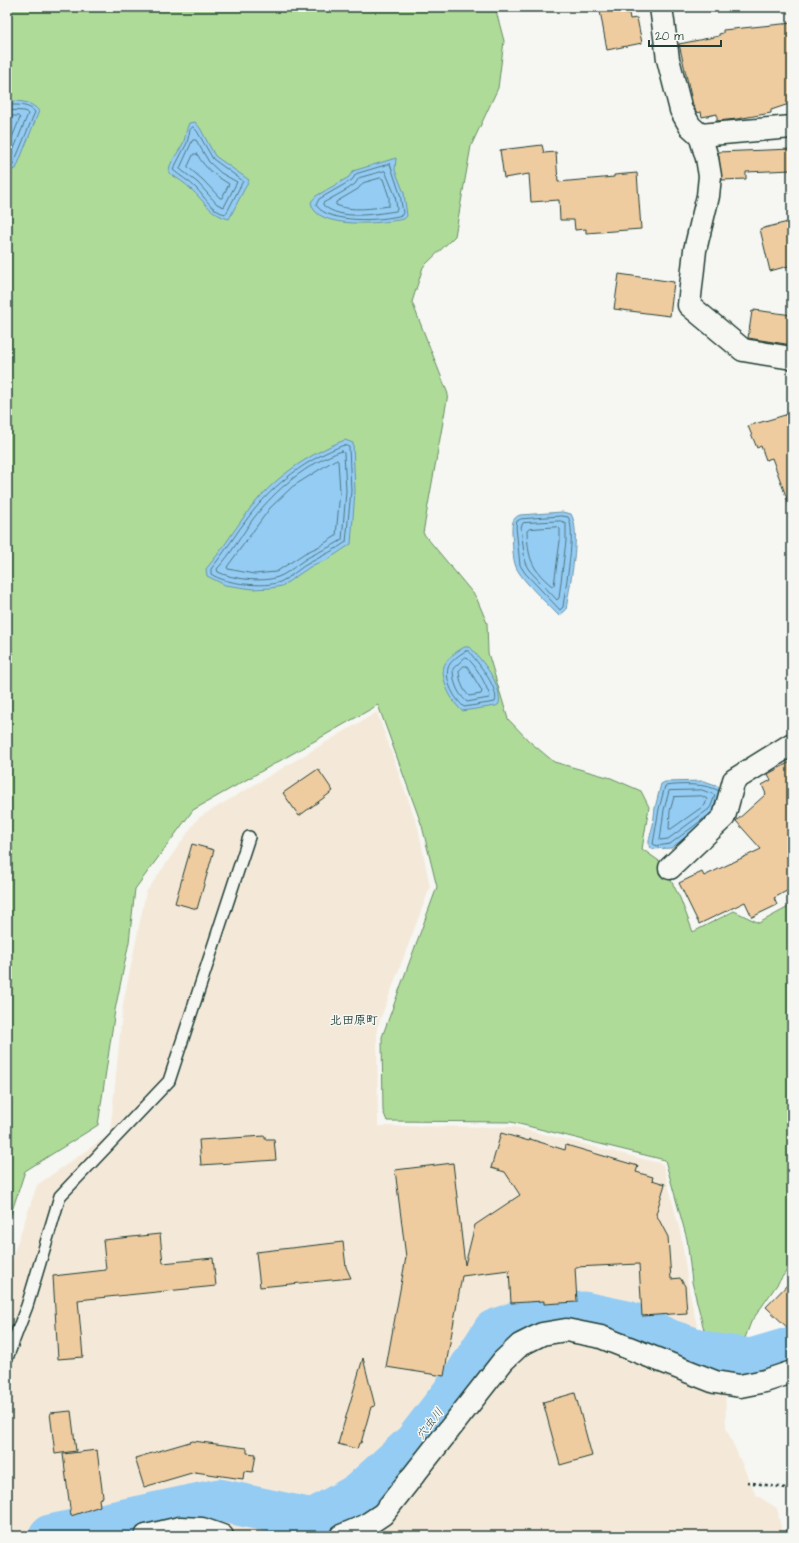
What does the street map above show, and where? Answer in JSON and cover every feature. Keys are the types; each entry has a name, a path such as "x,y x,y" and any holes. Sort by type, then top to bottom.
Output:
{"street":[{"path":"661,7 668,59 681,110 690,126 700,135 707,158 710,176 708,196 696,250 689,305 743,350 792,358"},
{"path":"700,135 792,127"},
{"path":"670,868 724,817 734,780 792,744"},
{"path":"341,1536 364,1526 383,1514 503,1361 520,1345 542,1334 566,1330 601,1337 716,1382 740,1386 765,1381 792,1372"},
{"path":"146,1536 180,1528 202,1529 222,1536"}],"lane":[{"path":"7,1358 27,1306 60,1196 169,1081 250,837"}],"path":[{"path":"747,1482 792,1489"}],"shaded area":[{"path":"377,712 418,827 430,887 377,1028 378,1126 515,1127 663,1164 681,1235 688,1284 705,1364 725,1363 726,1428 756,1495 777,1508 783,1536 7,1536 7,1273 37,1185 110,1134 123,1004 146,892 198,818"}],"green space":[{"path":"7,7 495,7 504,41 498,88 471,146 455,236 423,267 412,302 448,394 423,533 476,597 487,623 488,653 508,719 529,741 554,762 611,778 641,791 649,807 642,849 662,863 680,898 693,932 734,911 759,923 792,905 792,1263 751,1322 745,1338 726,1345 706,1338 692,1282 687,1239 665,1160 511,1122 387,1121 383,1111 382,1037 437,887 422,826 378,705 193,810 135,889 129,942 115,1010 98,1125 25,1171 7,1226"}],"water":[{"path":"7,101 29,103 39,111 16,169 7,171"},
{"path":"195,122 200,128 215,156 249,180 229,219 213,211 189,187 169,173 170,165 184,141 189,123"},
{"path":"396,158 395,170 404,193 407,216 404,219 382,222 352,223 324,217 315,211 311,202 316,196 349,177 353,171"},
{"path":"345,440 353,443 355,491 351,544 327,560 313,565 282,586 253,589 225,585 207,576 206,569 246,514 267,490 303,461"},
{"path":"562,512 571,514 574,523 575,547 566,610 559,616 519,573 513,554 512,524 517,516 520,515"},
{"path":"465,647 470,647 494,680 499,696 499,704 496,706 462,711 454,702 445,684 443,672 444,666 453,655"},
{"path":"704,781 716,785 726,792 715,816 671,848 652,849 649,846 649,840 661,784 665,782"}],"building":[{"path":"623,7 624,14 629,13 630,19 637,18 642,43 607,50 600,11"},
{"path":"792,23 792,103 771,110 771,113 737,119 717,121 717,114 702,117 701,112 697,113 693,105 679,44 719,36 719,34 723,33 723,30"},
{"path":"542,145 544,153 556,152 558,182 614,177 614,175 637,173 641,229 586,233 586,229 575,230 574,220 560,220 559,200 531,202 529,174 504,178 500,150"},
{"path":"792,149 792,170 746,172 746,179 722,180 718,152"},
{"path":"792,221 792,265 770,271 760,229"},
{"path":"619,274 674,282 670,316 614,309"},
{"path":"754,310 792,315 792,345 748,338 752,311 754,312"},
{"path":"792,413 792,506 790,507 772,458 766,460 761,446 757,448 748,426"},
{"path":"792,761 792,888 774,898 777,905 752,917 745,902 699,924 679,883 702,872 704,876 761,849 736,821 766,794 762,785 771,780 768,774"},
{"path":"318,769 333,791 299,816 283,793"},
{"path":"192,844 214,850 197,909 175,903"},
{"path":"501,1133 529,1141 530,1139 565,1150 566,1145 638,1166 636,1172 653,1177 652,1180 665,1184 656,1214 668,1237 671,1279 680,1278 685,1286 687,1313 642,1316 639,1264 575,1267 577,1302 544,1304 544,1301 511,1303 509,1270 462,1276 444,1376 386,1367 406,1257 395,1170 453,1163 465,1265 475,1225 520,1195 505,1172 491,1168"},
{"path":"265,1136 265,1139 274,1139 276,1160 201,1165 199,1140"},
{"path":"160,1234 163,1263 213,1258 216,1286 78,1300 83,1357 58,1359 53,1276 106,1270 103,1240"},
{"path":"343,1242 346,1267 351,1278 260,1287 256,1252"},
{"path":"792,1280 792,1332 766,1307"},
{"path":"363,1358 375,1406 371,1407 361,1443 359,1443 357,1449 338,1444"},
{"path":"575,1393 592,1456 560,1465 543,1402"},
{"path":"71,1411 76,1451 55,1454 50,1413"},
{"path":"193,1441 247,1448 247,1453 256,1454 253,1472 244,1471 243,1479 195,1472 144,1487 135,1458"},
{"path":"97,1450 103,1497 99,1499 100,1506 71,1516 63,1454"}],"waterway":[{"name":"穴虫川","path":"50,1536 219,1500 313,1520 359,1494 415,1443 459,1386 494,1331 532,1317 584,1313 627,1322 670,1341 710,1354 751,1360 792,1348"}],"district":[{"name":"北田原町","path":"354,1020"}]}
